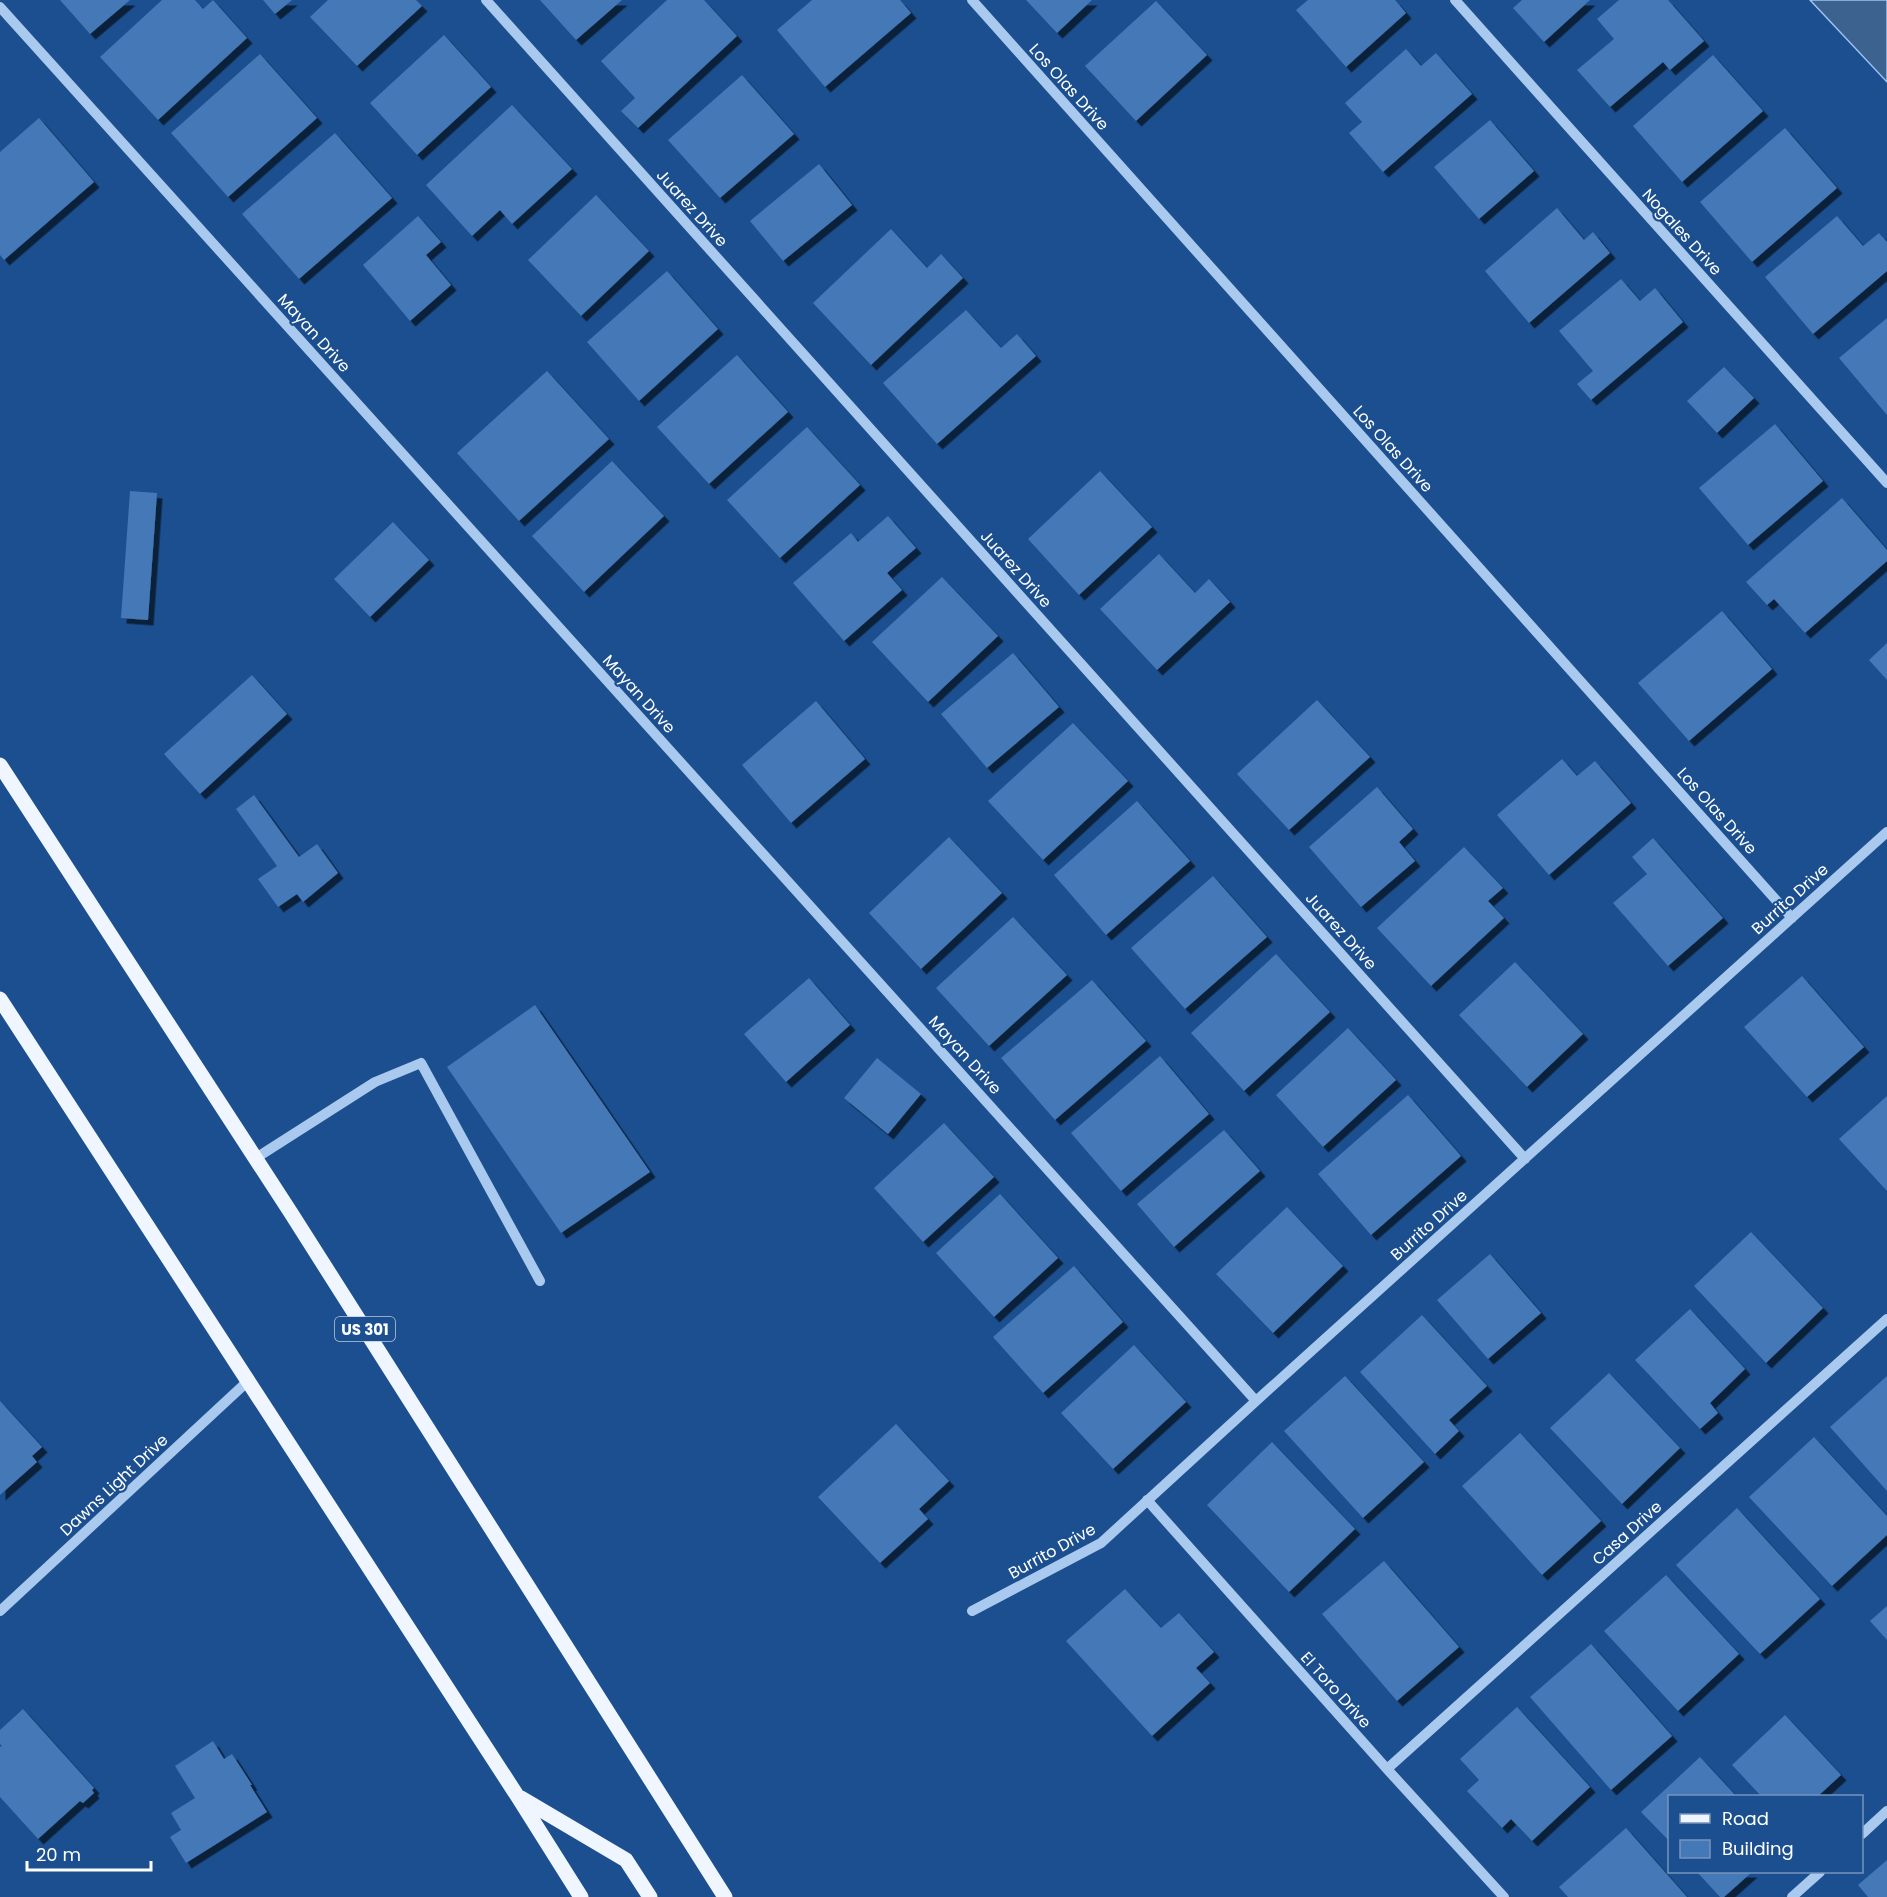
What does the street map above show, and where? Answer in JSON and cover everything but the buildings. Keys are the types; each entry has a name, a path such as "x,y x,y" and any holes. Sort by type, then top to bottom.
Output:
{"main road":[{"name":"US 301","path":"0,765 256,1158 725,1897"},
{"path":"0,999 581,1897"},
{"path":"518,1797 626,1860 650,1897"}],"street":[{"name":"Juarez Drive","path":"486,0 1525,1159"},
{"name":"Los Olas Drive","path":"972,0 1792,918"},
{"name":"Nogales Drive","path":"1455,0 1887,483"},
{"name":"Mayan Drive","path":"0,7 1256,1401"},
{"name":"Burrito Drive","path":"972,1611 1101,1543 1887,832"},
{"path":"256,1158 375,1083 421,1063 540,1281"},
{"name":"Casa Drive","path":"1387,1769 1887,1318"},
{"name":"Dawns Light Drive","path":"0,1611 248,1381"},
{"name":"El Toro Drive","path":"1147,1500 1504,1897"},
{"path":"1863,1833 1887,1811"},
{"path":"1792,1897 1819,1873"}],"water":[{"path":"1810,0 1887,0 1887,82"}]}
